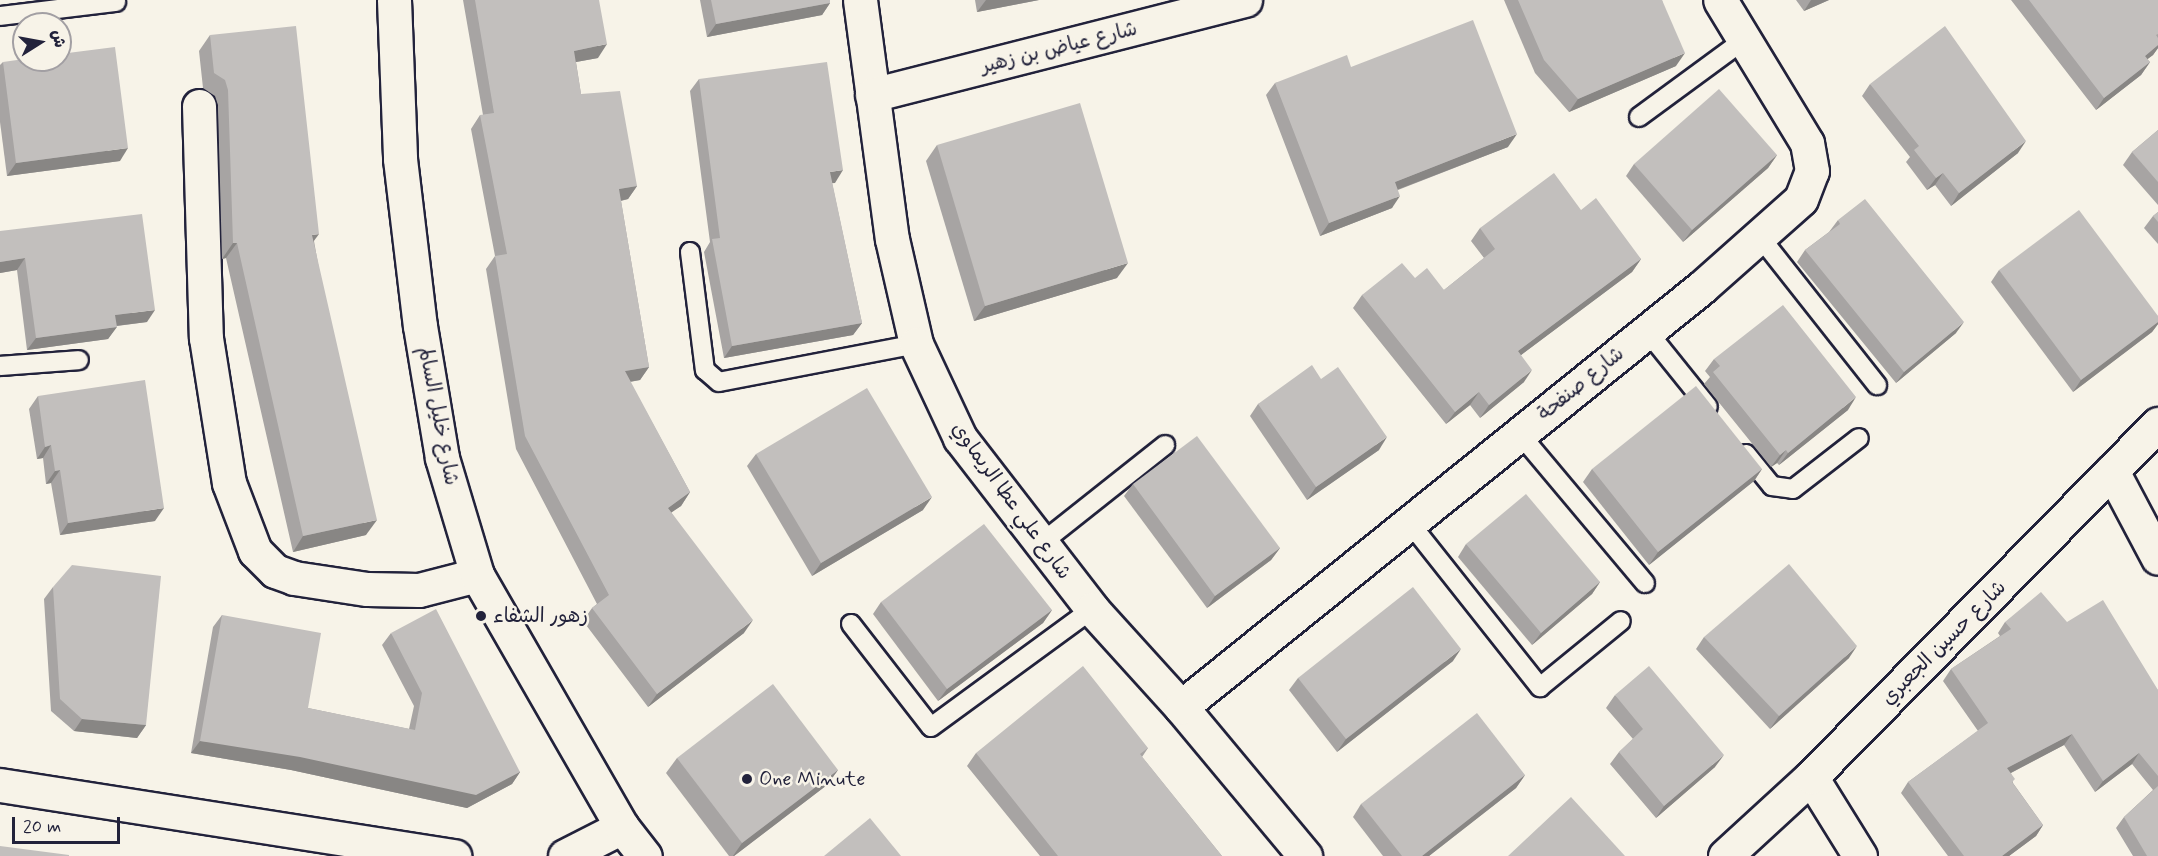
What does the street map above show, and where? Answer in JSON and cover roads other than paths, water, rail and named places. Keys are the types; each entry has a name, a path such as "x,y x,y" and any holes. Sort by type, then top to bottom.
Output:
{"street":[{"name":"شارع خليل السالم","path":"394,0 400,159 420,326 442,458 477,575 622,827 645,856"},
{"name":"شارع علي عطا الريماوي","path":"860,0 892,239 916,344 960,438 1039,544 1092,609 1181,708 1305,856"},
{"name":"شارع عياض بن زهير","path":"872,94 1245,0"},
{"name":"شارع صنفحة","path":"1181,708 1647,331 1760,237 1801,199 1812,171 1811,156 1787,105 1720,0"},
{"path":"198,106 207,350 230,483 255,551 275,572 294,578 367,588 420,590 477,575"},
{"name":"شارع حسين الجعبري","path":"1725,856 1811,777 2158,424"},
{"path":"2112,471 2158,558"},
{"path":"1811,777 1860,856"},
{"path":"0,785 454,856"},
{"path":"565,856 622,827"}],"lane":[{"path":"0,16 117,2"},
{"path":"1639,117 1745,39"},
{"path":"1760,237 1877,385"},
{"path":"690,252 705,370 718,382 916,344"},
{"path":"1647,331 1720,422"},
{"path":"0,366 79,360"},
{"path":"1519,434 1645,583"},
{"path":"1735,440 1772,486 1792,489 1859,438"},
{"path":"1039,544 1165,445"},
{"path":"1409,522 1540,687 1621,621"},
{"path":"851,624 931,727 1092,609"}],"place":[{"name":"زهور الشفاء","path":"481,616"},
{"name":"One Minute","path":"747,779"}]}
